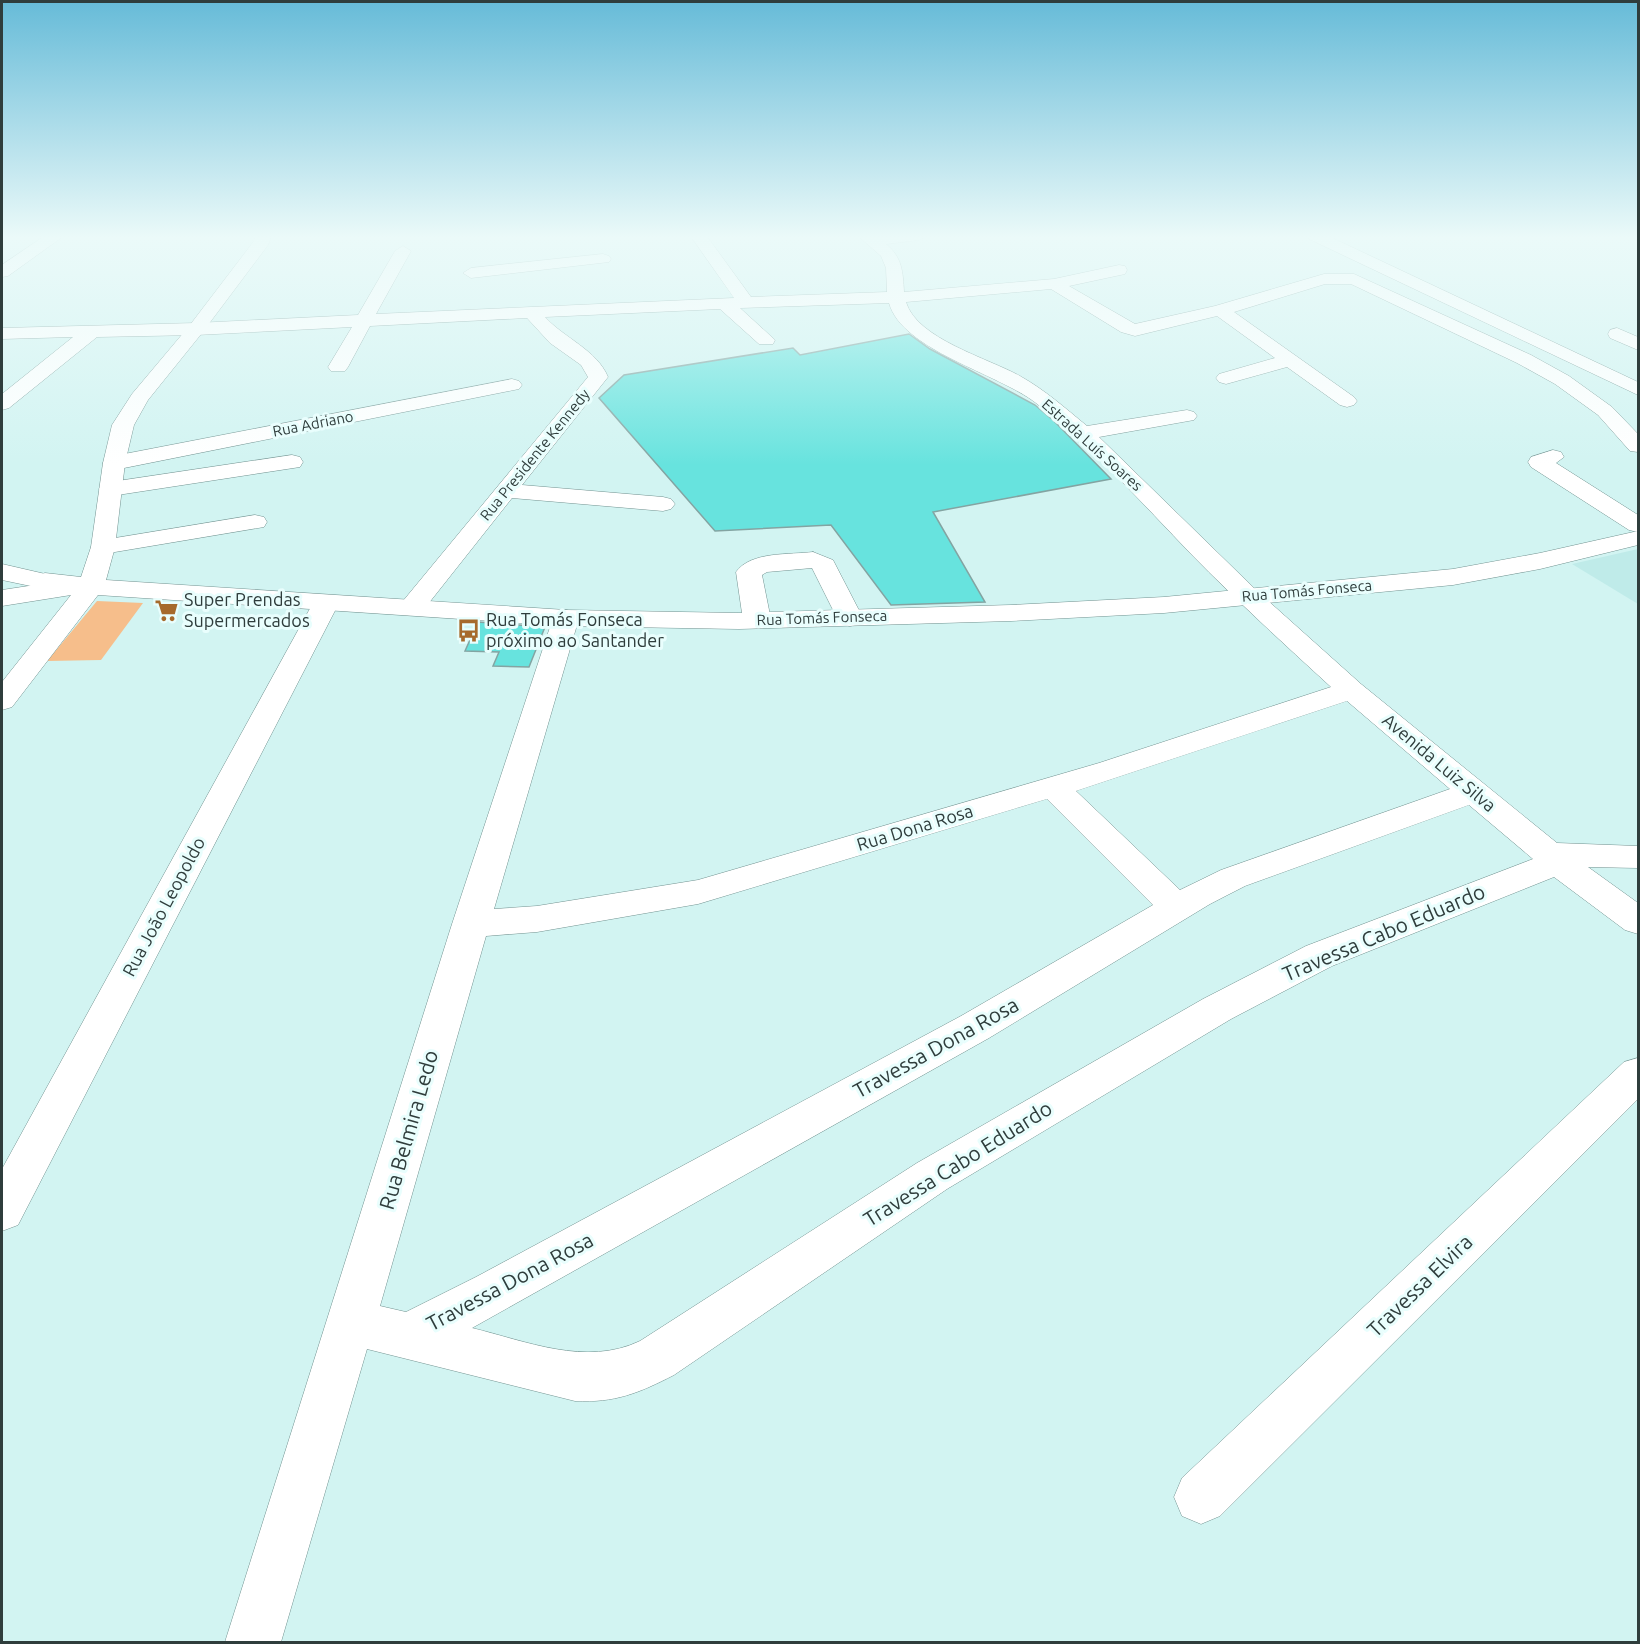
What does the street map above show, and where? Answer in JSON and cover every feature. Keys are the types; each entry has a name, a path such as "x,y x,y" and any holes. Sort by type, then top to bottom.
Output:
{"main road":[{"path":"2,701 83,586 104,547 114,463 123,425 139,398 209,312"},
{"path":"338,367 370,312"},
{"path":"2,333 196,329 516,312"},
{"name":"Rua Presidente Kennedy","path":"412,607 598,377 589,362 562,343 532,312"},
{"path":"734,312 766,340"},
{"name":"Estrada Luís Soares","path":"901,312 913,327 931,340 1013,380 1042,398 1084,433 1246,596"},
{"path":"1100,312 1127,328 1135,330 1213,312"},
{"path":"1222,312 1347,401"},
{"path":"1426,312 1562,380 1605,411 1638,446"},
{"path":"1475,312 1638,388"},
{"path":"1510,312 1638,370"},
{"path":"2,404 91,332"},
{"path":"1617,334 1638,344"},
{"path":"1226,378 1289,360"},
{"name":"Rua Adriano","path":"114,463 512,385"},
{"path":"1084,433 1187,416"},
{"path":"1553,457 1539,462 1638,525"},
{"path":"111,489 292,462"},
{"path":"507,491 663,504"},
{"path":"12,596 45,581 104,547 255,522"},
{"name":"Rua Tomás Fonseca","path":"2,572 83,586 326,603 566,618 757,620 1117,607 1453,577 1540,561 1638,538"},
{"path":"757,620 749,572 761,565 813,560 824,565 850,618"},
{"path":"12,596 83,586"},
{"name":"Avenida Luiz Silva","path":"1246,596 1351,690 1553,858 1638,921"},
{"name":"Rua João Leopoldo","path":"2,1211 326,603"},
{"name":"Rua Belmira Ledo","path":"253,1642 352,1322 470,924 566,618"},
{"name":"Rua Dona Rosa","path":"470,924 537,919 698,892 1053,787 1351,690"},
{"path":"1053,787 1176,907"},
{"name":"Travessa Dona Rosa","path":"411,1335 504,1287 975,1028 1176,907 1233,878 1474,792"},
{"path":"1553,858 1638,857"},
{"name":"Travessa Cabo Eduardo","path":"352,1322 575,1377 601,1378 629,1372 657,1358 709,1325 933,1176 1216,1009 1319,956 1553,858"},
{"name":"Travessa Elvira","path":"1201,1497 1638,1074"}],"shaded area":[{"path":"1638,549 1638,604 1572,564"},
{"path":"97,601 143,603 101,660 47,661"}],"building":[{"path":"909,334 930,349 1035,405 1111,479 933,512 985,602 891,605 831,525 715,531 599,398 624,375 793,348 800,355"},
{"path":"478,622 545,627 529,667 493,666 499,652 465,651"}],"place":[{"name":"Super Prendas Supermercados","path":"166,610"},
{"name":"Rua Tomás Fonseca próximo ao Santander","path":"468,630"}]}
